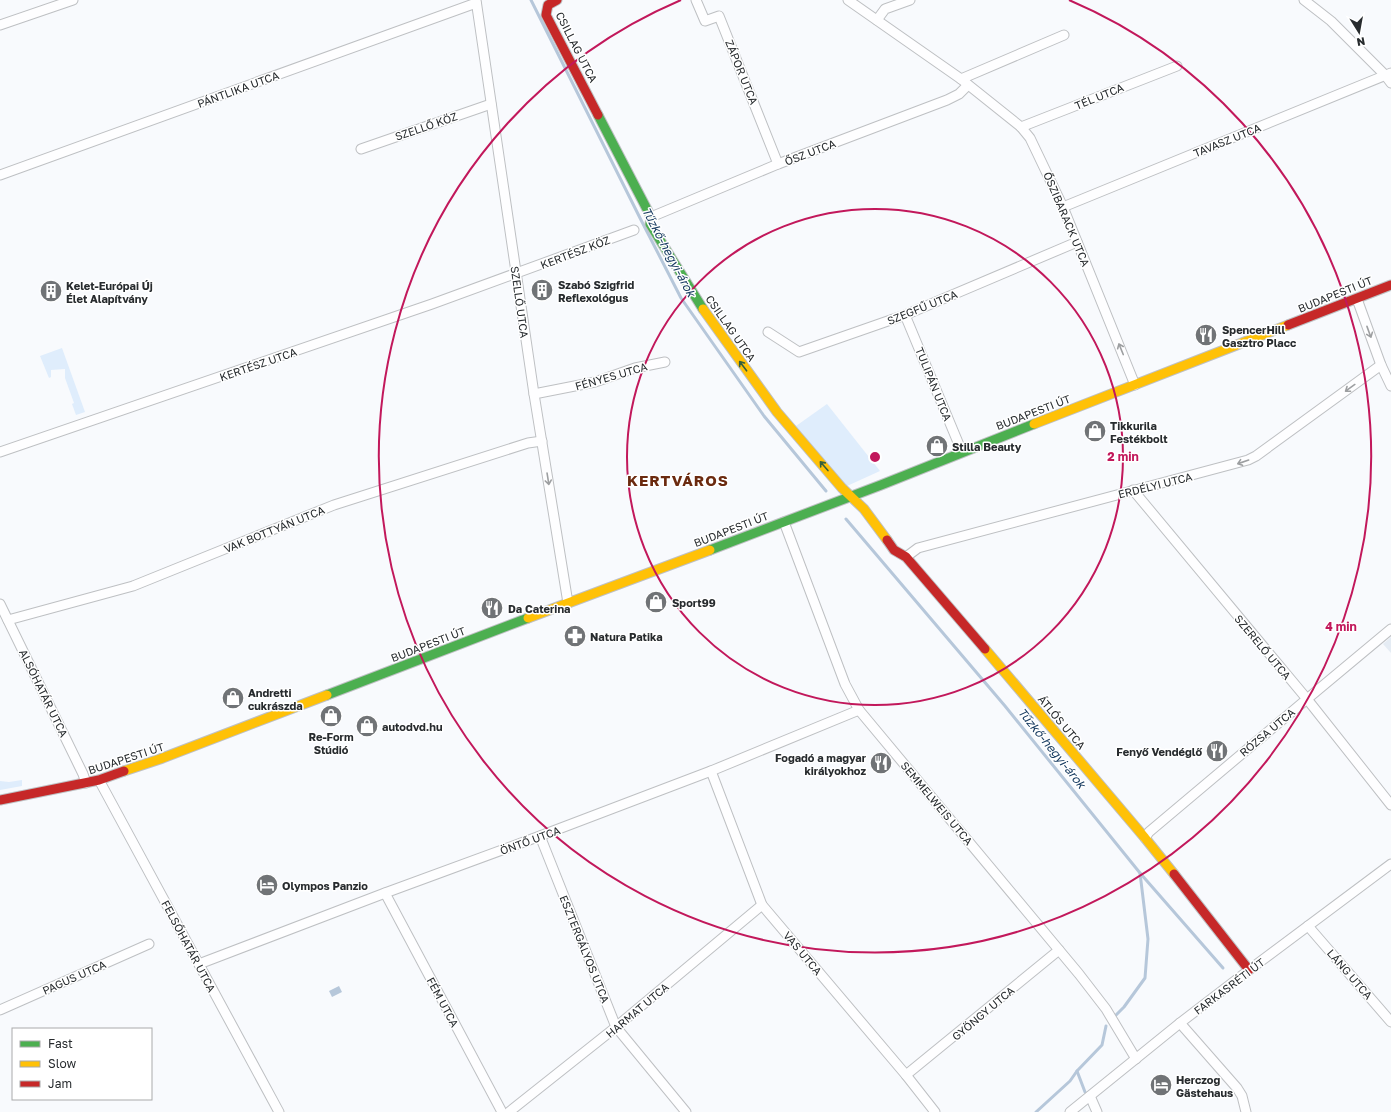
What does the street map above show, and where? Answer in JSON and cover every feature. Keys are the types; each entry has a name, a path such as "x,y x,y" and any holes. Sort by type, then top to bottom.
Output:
{"main road":[{"name":"CSILLAG UTCA","path":"557,0 549,3 546,7 546,14 650,220 691,291 733,353 777,412 850,496"},
{"name":"BUDAPESTI ÚT","path":"0,800 77,786 99,780 203,743 881,485 1391,285"},
{"name":"ÁTLÓS UTCA","path":"850,496 864,508 894,550 906,557 1145,838 1249,970"}],"street":[{"path":"0,25 56,3 73,0"},
{"name":"ZÁPOR UTCA","path":"696,0 705,21 719,16 778,164"},
{"name":"ŐSZIBARACK UTCA","path":"848,0 965,82 1021,127 1030,138 1063,207 1135,385"},
{"path":"877,20 885,9 910,0"},
{"path":"1304,0 1331,21 1389,77"},
{"name":"SZELLŐ UTCA","path":"476,1 534,394 568,603"},
{"name":"PÁNTLIKA UTCA","path":"0,175 476,1"},
{"path":"965,82 1064,34"},
{"name":"TÉL UTCA","path":"1021,127 1177,66"},
{"name":"TAVASZ UTCA","path":"1063,207 1389,77"},
{"name":"ŐSZ UTCA","path":"650,220 778,164 947,100 958,94 965,82"},
{"name":"SZELLŐ KÖZ","path":"361,149 491,104"},
{"name":"KERTÉSZ KÖZ","path":"516,274 634,230"},
{"name":"SZEGFŰ UTCA","path":"768,332 799,352 906,316 1077,242"},
{"name":"KERTÉSZ UTCA","path":"0,452 516,274"},
{"path":"1357,299 1381,365 1391,386"},
{"name":"TULIPÁN UTCA","path":"906,316 962,452"},
{"name":"FÉNYES UTCA","path":"534,394 594,382 635,368 665,362"},
{"name":"ERDÉLYI UTCA","path":"906,557 918,548 1248,460 1256,456 1381,365"},
{"name":"VAK BOTTYÁN UTCA","path":"8,620 133,586 334,505 528,443 542,441"},
{"name":"SZERELŐ UTCA","path":"1134,490 1307,699 1391,805"},
{"name":"SEMMELWEIS UTCA","path":"784,522 845,684 859,710 1059,950 1106,1009 1136,1059"},
{"name":"ALSÓHATÁR UTCA","path":"0,604 86,783"},
{"name":"RÓZSA UTCA","path":"1145,838 1149,832 1391,630"},
{"name":"ÖNTŐ UTCA","path":"199,964 385,892 540,836 711,771 859,710"},
{"name":"VAS UTCA","path":"711,771 762,905 935,1112"},
{"name":"FELSŐHATÁR UTCA","path":"99,780 280,1112"},
{"name":"ESZTERGÁLYOS UTCA","path":"540,836 616,1027 686,1112"},
{"name":"FARKASRÉTI ÚT","path":"1070,1112 1180,1023 1391,864"},
{"name":"FÉM UTCA","path":"385,892 502,1112"},
{"name":"HARMAT UTCA","path":"508,1112 616,1027 762,905"},
{"name":"LÁNG UTCA","path":"1308,926 1391,1022"},
{"name":"PAGUS UTCA","path":"0,1010 149,944"},
{"name":"GYÖNGY UTCA","path":"906,1076 1059,950"},
{"path":"1180,1023 1237,1088 1242,1096 1246,1112"},
{"path":"1090,1096 1097,1112"}],"shaded area":[{"path":"62,348 85,412 76,415 72,404 74,403 65,378 65,369 51,370 51,377 49,378 40,356"},
{"path":"827,404 880,471 847,486 796,426"},
{"path":"1391,637 1391,653 1383,644"},
{"path":"22,780 22,786 0,790 0,781 9,782"},
{"path":"339,986 342,992 332,997 329,991"}],"waterway":[{"name":"Tűzkő-hegyi-árok","path":"531,0 681,298 764,416 826,491"},
{"name":"Tűzkő-hegyi-árok","path":"846,519 1005,706 1140,873 1148,939 1145,978 1124,1007 1114,1017"},
{"path":"1140,873 1223,968"},
{"name":"Tűzkő-hegyi-árok","path":"1036,1112 1070,1081 1077,1071 1102,1045 1106,1026"},
{"path":"1077,1071 1085,1092"}],"traffic: fast":[{"path":"598,115 651,217 650,224 703,309"},
{"path":"710,550 881,485 1034,424"},
{"path":"327,695 528,618"}],"traffic: slow":[{"path":"703,309 777,412 842,488 864,509 887,540"},
{"path":"1034,424 1288,325"},
{"path":"528,618 710,550"},
{"path":"985,649 1174,874"},
{"path":"124,771 160,759 327,695"}],"traffic: jam":[{"path":"557,0 548,5 546,15 598,115"},
{"path":"1288,325 1391,285"},
{"path":"887,540 894,550 906,557 985,649"},
{"path":"0,800 99,780 124,771"},
{"path":"1174,874 1249,970"}],"place":[{"name":"Szabó Szigfrid Reflexológus","path":"542,290"},
{"name":"Kelet-Európai Új Élet Alapítvány","path":"51,291"},
{"name":"SpencerHill Gasztro Placc","path":"1206,335"},
{"name":"Tikkurila Festékbolt","path":"1095,431"},
{"name":"Stilla Beauty","path":"937,446"},
{"name":"Sport99","path":"656,602"},
{"name":"Da Caterina","path":"492,608"},
{"name":"Natura Patika","path":"575,636"},
{"name":"Andretti cukrászda","path":"233,698"},
{"name":"Re-Form Stúdió","path":"331,716"},
{"name":"autodvd.hu","path":"367,726"},
{"name":"Fenyő Vendéglő","path":"1217,751"},
{"name":"Fogadó a magyar királyokhoz","path":"881,763"},
{"name":"Olympos Panzio","path":"267,885"},
{"name":"Herczog Gästehaus","path":"1161,1085"}],"district":[{"name":"KERTVÁROS","path":"678,480"}]}
